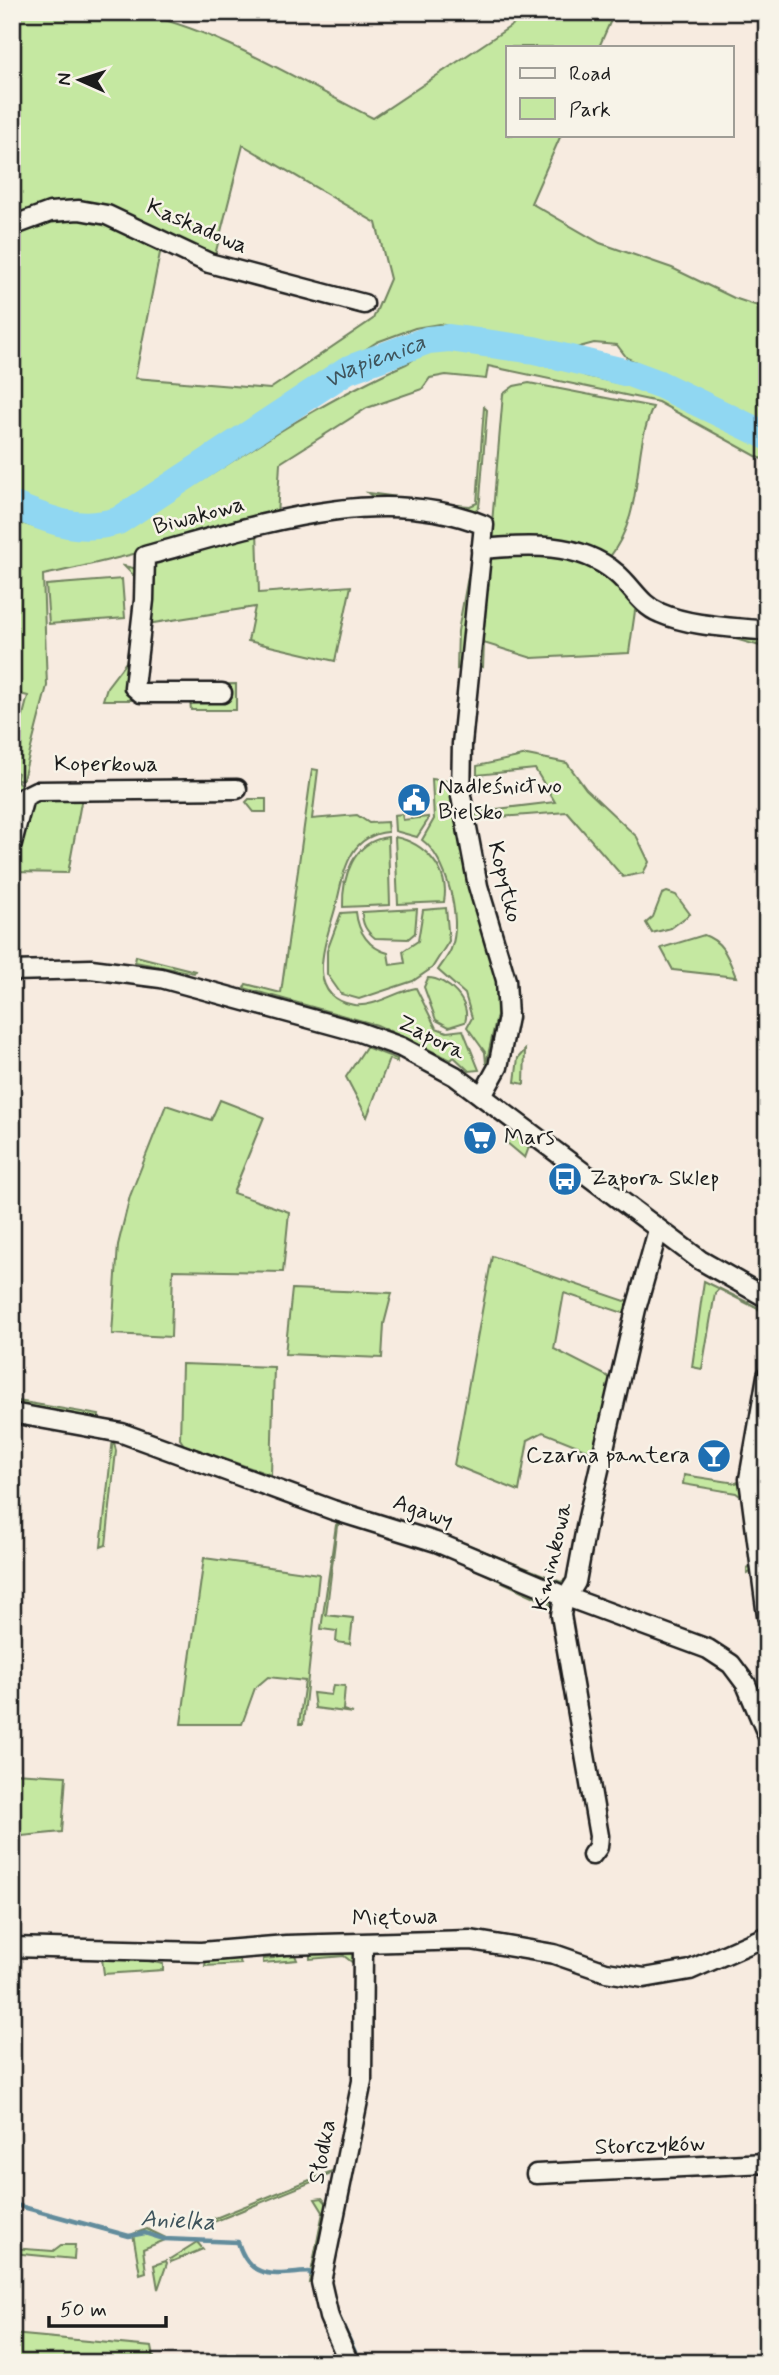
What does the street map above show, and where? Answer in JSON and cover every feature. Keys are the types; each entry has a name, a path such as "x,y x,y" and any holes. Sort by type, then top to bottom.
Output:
{"street":[{"name":"Kaskadowa","path":"12,226 50,212 79,210 107,215 209,264 365,304"},
{"name":"Biwakowa","path":"222,694 141,693 134,687 144,600 145,556 249,528 367,506 416,508 484,525"},
{"name":"Kopytko","path":"482,1096 501,1058 508,998 502,966 478,886 461,796 462,744 484,525"},
{"path":"481,549 534,544 573,552 616,572 648,606 661,614 725,627 767,631"},
{"name":"Koperkowa","path":"12,843 24,797 36,791 237,789"},
{"name":"Zapora","path":"12,971 104,971 161,978 384,1041 444,1069 658,1230 727,1277 767,1298"},
{"name":"Kminkowa","path":"592,1855 598,1847 599,1836 562,1625 563,1603 576,1582 587,1522 636,1309 658,1230"},
{"path":"767,1376 749,1479 767,1616"},
{"name":"Agawy","path":"12,1413 122,1433 333,1510 436,1542 567,1597 719,1654 746,1684 767,1734"},
{"name":"Miętowa","path":"12,1947 201,1952 286,1945 471,1940 554,1954 613,1974 644,1978 690,1970 767,1936"},
{"name":"Słodka","path":"349,2363 328,2318 321,2282 362,2081 363,1945"},
{"name":"Storczyków","path":"536,2174 767,2164"}],"green space":[{"path":"106,10 165,20 257,57 373,118 532,12 597,12 612,18 599,46 506,46 506,136 561,136 531,203 600,243 672,268 734,298 767,309 767,427 685,384 627,358 617,345 594,343 572,349 439,324 415,328 377,342 118,512 88,517 64,516 12,498 12,230 56,216 87,216 102,218 109,227 129,232 161,248 135,378 270,389 373,319 390,279 376,223 243,145 214,259 100,209 50,207 12,222 12,12"},
{"path":"438,347 534,359 569,368 586,376 657,392 743,436 767,444 767,462 658,402 488,366 486,379 446,375 430,378 422,389 367,408 280,463 277,517 43,575 47,686 23,779 17,780 22,787 12,823 12,799 18,773 12,770 12,758 28,696 12,692 12,520 56,532 84,535 129,527 299,420"},
{"path":"529,383 653,407 641,446 628,522 607,561 494,540 491,535 503,394 514,386"},
{"path":"484,407 487,410 480,499 479,507 471,514 378,501 368,493 457,505 470,506 477,503"},
{"path":"257,530 259,593 351,586 335,661 248,641 255,607 147,624 151,566 159,556"},
{"path":"474,544 463,667 457,669 458,631"},
{"path":"523,549 597,566 637,606 767,635 767,648 635,611 629,653 532,658 484,643 483,667 478,665 487,564 493,555"},
{"path":"124,566 133,568 141,576 130,688 135,695 156,697 157,700 103,700 107,687 126,662 138,600 135,577"},
{"path":"122,579 125,618 49,624 46,585"},
{"path":"236,684 236,710 191,710 190,700 140,686"},
{"path":"527,755 567,763 586,789 637,837 649,862 643,873 623,877 567,812 472,819 472,812 555,802 535,769 477,775 477,766"},
{"path":"312,769 318,770 312,819 357,815 369,823 387,822 388,832 363,841 355,850 344,872 324,950 323,979 328,991 338,1000 362,1005 416,988 436,1028 447,1032 463,1030 479,1070 469,1071 454,1057 451,1060 377,1025 244,988 246,984 281,993"},
{"path":"432,779 447,781 480,927 496,977 497,1015 486,1064 485,1052 467,1027 472,1018 465,994 438,970 451,949 455,920 445,874 431,848 422,840 434,819"},
{"path":"82,797 68,873 12,872 12,858 25,806 29,800"},
{"path":"249,799 266,799 266,812 254,812 246,802"},
{"path":"402,814 403,820 428,817 417,837 395,831 394,815"},
{"path":"388,837 390,905 343,907 345,884 352,862 366,845"},
{"path":"395,837 416,845 433,860 443,879 444,902 398,904"},
{"path":"667,892 676,895 690,914 671,928 652,933 646,923 653,917 662,894"},
{"path":"446,908 449,941 432,968 413,981 359,999 341,994 327,974 327,951 341,913 356,912 359,926 366,938 375,947 388,953 390,965 405,963 403,951 418,941 423,910"},
{"path":"417,909 415,933 408,939 375,938 367,930 363,920 362,912"},
{"path":"704,935 721,946 736,977 673,970 661,948"},
{"path":"136,956 195,971 194,973 135,962"},
{"path":"428,978 443,982 456,993 465,1007 465,1022 449,1027 436,1020 424,987"},
{"path":"366,1047 397,1059 397,1062 389,1059 367,1117 346,1077"},
{"path":"525,1050 524,1084 515,1082 518,1058"},
{"path":"220,1100 264,1117 233,1193 289,1212 283,1272 173,1270 171,1337 112,1334 118,1245 130,1196 166,1105 211,1120"},
{"path":"514,1135 529,1147 525,1158 506,1142"},
{"path":"492,1256 625,1301 633,1296 629,1315 564,1293 554,1349 613,1379 571,1579 564,1587 458,1546 459,1541 561,1582 567,1578 594,1459 590,1451 543,1432 528,1440 519,1491 454,1465"},
{"path":"704,1281 763,1310 767,1320 762,1311 719,1289 715,1293 702,1369 692,1367"},
{"path":"292,1289 392,1293 384,1324 382,1358 285,1354"},
{"path":"182,1364 274,1367 271,1475 184,1445 180,1439"},
{"path":"12,1400 99,1415 98,1421 12,1407"},
{"path":"113,1438 116,1451 106,1545 101,1547"},
{"path":"684,1475 736,1483 743,1480 753,1571 747,1574 747,1569 751,1567 744,1499 736,1493 683,1484"},
{"path":"342,1519 345,1521 337,1526 326,1615 353,1618 350,1644 336,1642 337,1631 321,1629 336,1525"},
{"path":"204,1558 319,1574 303,1724 299,1724 305,1681 268,1677 255,1688 242,1724 181,1724"},
{"path":"464,1560 551,1598 558,1626 555,1628 550,1604 461,1563"},
{"path":"333,1685 345,1686 343,1710 353,1713 315,1708 313,1693 331,1695"},
{"path":"12,1773 66,1776 62,1832 12,1837"},
{"path":"293,1950 297,1960 263,1963 263,1959 274,1958 275,1952"},
{"path":"350,1950 356,1957 355,2062 353,1963 344,1956 310,1959 310,1952"},
{"path":"239,1958 241,1964 205,1966 206,1960"},
{"path":"102,1959 140,1959 163,1964 163,1970 104,1974"},
{"path":"332,2171 329,2175 211,2223 208,2221"},
{"path":"322,2198 330,2207 313,2282 309,2283 323,2212 315,2199"},
{"path":"147,2229 168,2239 143,2249 146,2272 140,2274 133,2234"},
{"path":"197,2242 203,2249 171,2262 170,2259"},
{"path":"61,2245 75,2245 74,2259 12,2253 12,2248 53,2251"},
{"path":"166,2261 167,2263 158,2289 154,2265"},
{"path":"12,2334 152,2347 155,2363 12,2363"}],"waterway":[{"name":"Wapienica","path":"12,505 52,520 76,525 89,526 118,521 347,370 428,340 449,338 534,350 632,374 659,384 767,436"},
{"name":"Anielka","path":"12,2204 129,2236 145,2233 164,2239 238,2242 249,2264 257,2270 275,2274 309,2272 315,2279"},
{"name":"Anielka","path":"337,2313 360,2363"}],"place":[{"name":"Nadleśnictwo Bielsko","path":"414,800"},
{"name":"Mars","path":"480,1138"},
{"name":"Zapora Sklep","path":"565,1179"},
{"name":"Czarna pantera","path":"714,1456"}]}
